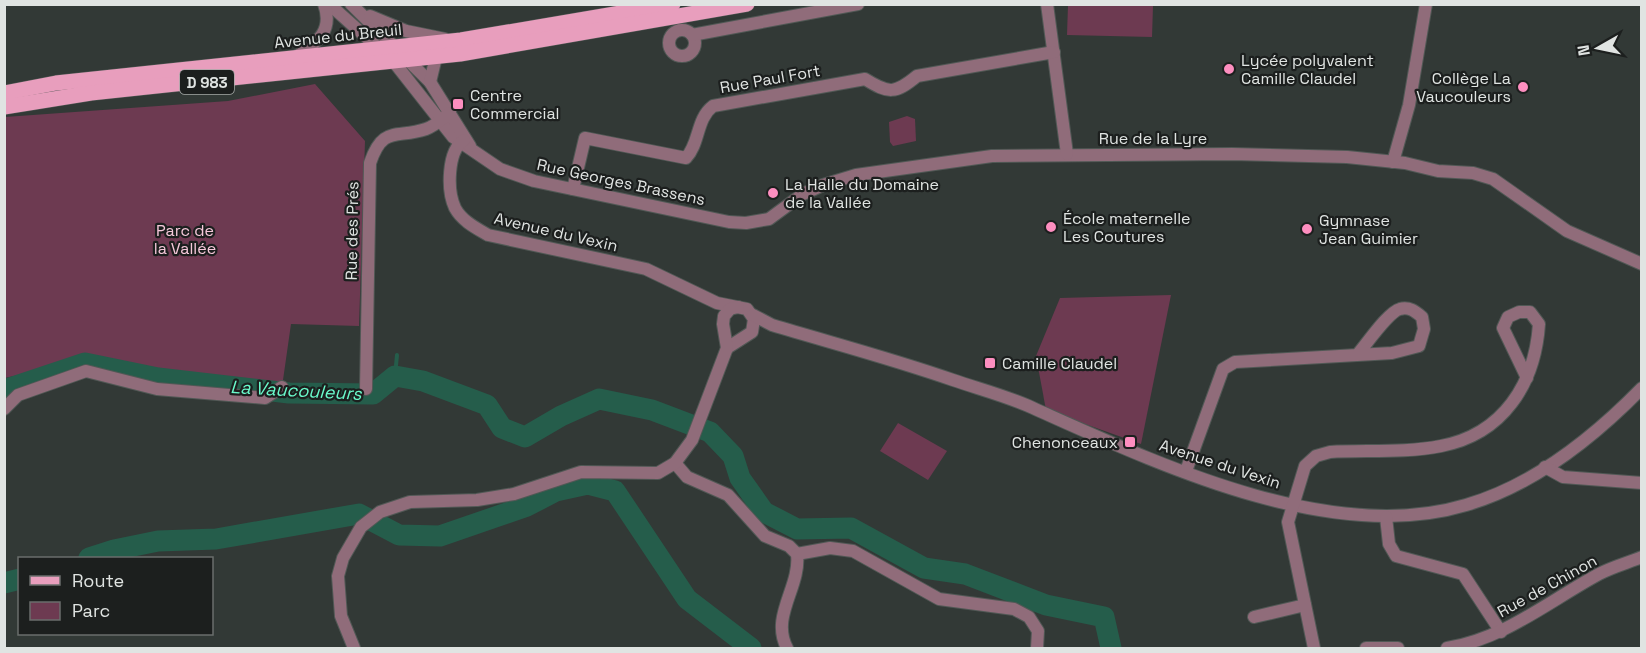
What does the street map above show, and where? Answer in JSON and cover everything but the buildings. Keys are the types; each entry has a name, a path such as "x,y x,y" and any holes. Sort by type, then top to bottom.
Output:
{"main road":[{"name":"Avenue du Breuil","path":"4,93 56,83 381,50 396,55 454,41 673,4"},
{"name":"D 983","path":"4,107 91,93 396,55 410,61 488,50 747,4"}],"street":[{"path":"292,60 324,34 328,16 324,4"},
{"path":"329,4 381,50"},
{"path":"692,35 858,4"},
{"path":"1047,4 1067,154"},
{"path":"1394,162 1409,105 1426,4"},
{"path":"354,7 400,29 454,41"},
{"path":"354,7 396,55 465,144"},
{"name":"Rue Paul Fort","path":"573,189 585,138 686,158 706,111 713,106 865,79 882,90 900,90 917,76 1054,52"},
{"path":"430,82 436,57"},
{"path":"410,61 430,82 445,116"},
{"name":"Rue des Prés","path":"366,389 370,163 382,140 394,133 428,128 445,116"},
{"name":"Rue Georges Brassens","path":"465,144 500,169 534,181 729,222 746,223 769,219"},
{"name":"Avenue du Vexin","path":"465,144 452,166 449,189 455,208 468,223 488,235 646,269 717,303 738,307"},
{"name":"Rue de la Lyre","path":"769,219 803,194 823,184 856,175 992,156 1067,154 1347,157 1394,162 1438,171 1473,173 1493,179 1567,231 1641,264"},
{"path":"354,648 341,616 338,576 343,558 361,527 380,512 410,502 477,500 514,494 581,472 658,473 675,464 692,440 728,348 723,318 717,303"},
{"path":"723,318 730,309 738,307 747,309 753,315 754,324 746,335 728,348"},
{"path":"1186,471 1223,369 1236,362 1392,353 1419,346 1424,329 1422,317 1413,310 1400,309 1390,315 1357,355"},
{"path":"1314,648 1288,522 1305,466 1316,456 1330,452 1439,447 1466,440 1497,420 1524,387 1537,351 1539,324 1530,312 1519,312 1508,317 1503,328 1527,378"},
{"name":"Avenue du Vexin","path":"753,315 772,325 926,370 1001,396 1118,447 1186,471 1323,513 1386,517 1437,512 1466,506 1484,499 1545,466 1584,439 1641,388"},
{"path":"726,332 732,338 772,325"},
{"path":"4,409 18,395 86,371 157,389 265,398 282,387"},
{"path":"675,464 687,477 728,495 765,536 789,546 797,554 799,567 780,622 782,639 787,648"},
{"path":"1545,466 1563,477 1641,483"},
{"name":"Rue de Chinon","path":"1386,517 1389,544 1396,556 1463,574 1501,632 1601,573 1641,557"},
{"path":"797,554 830,548 853,551 939,598 1014,609 1029,617 1038,631 1037,648"},
{"path":"1254,617 1305,605"},
{"path":"1447,648 1472,644 1501,632"},
{"path":"1366,648 1398,648"}],"green space":[{"path":"1068,5 1153,5 1152,37 1067,35"},
{"name":"Parc de la Vallée","path":"315,84 365,141 359,326 291,324 283,380 265,386 73,363 5,378 5,117 228,101"},
{"path":"907,116 915,119 916,141 893,146 890,142 889,122"},
{"path":"1171,295 1141,444 1046,410 1036,356 1060,298"},
{"path":"898,423 947,451 928,480 880,451"}],"waterway":[{"path":"395,376 397,355"},
{"name":"La Vaucouleurs","path":"4,390 85,363 158,378 289,393 373,394 395,376 423,381 487,405 502,428 525,437 561,416 599,399 652,410 710,432 733,456 740,478 764,512 797,529 851,528 924,568 965,574 1046,605 1104,617 1111,648"},
{"name":"La Vaucouleurs","path":"92,557 158,541 216,539 359,514 399,535 440,536 527,506 556,491 588,484 615,491 687,599 751,648"},
{"name":"La Vaucouleurs","path":"4,583 18,580"}],"place":[{"name":"Lycée polyvalent Camille Claudel","path":"1229,69"},
{"name":"Collège La Vaucouleurs","path":"1523,87"},
{"name":"Centre Commercial","path":"458,104"},
{"name":"La Halle du Domaine de la Vallée","path":"773,193"},
{"name":"École maternelle Les Coutures","path":"1051,227"},
{"name":"Gymnase Jean Guimier","path":"1307,229"},
{"name":"Camille Claudel","path":"990,363"},
{"name":"Chenonceaux","path":"1130,442"}]}
